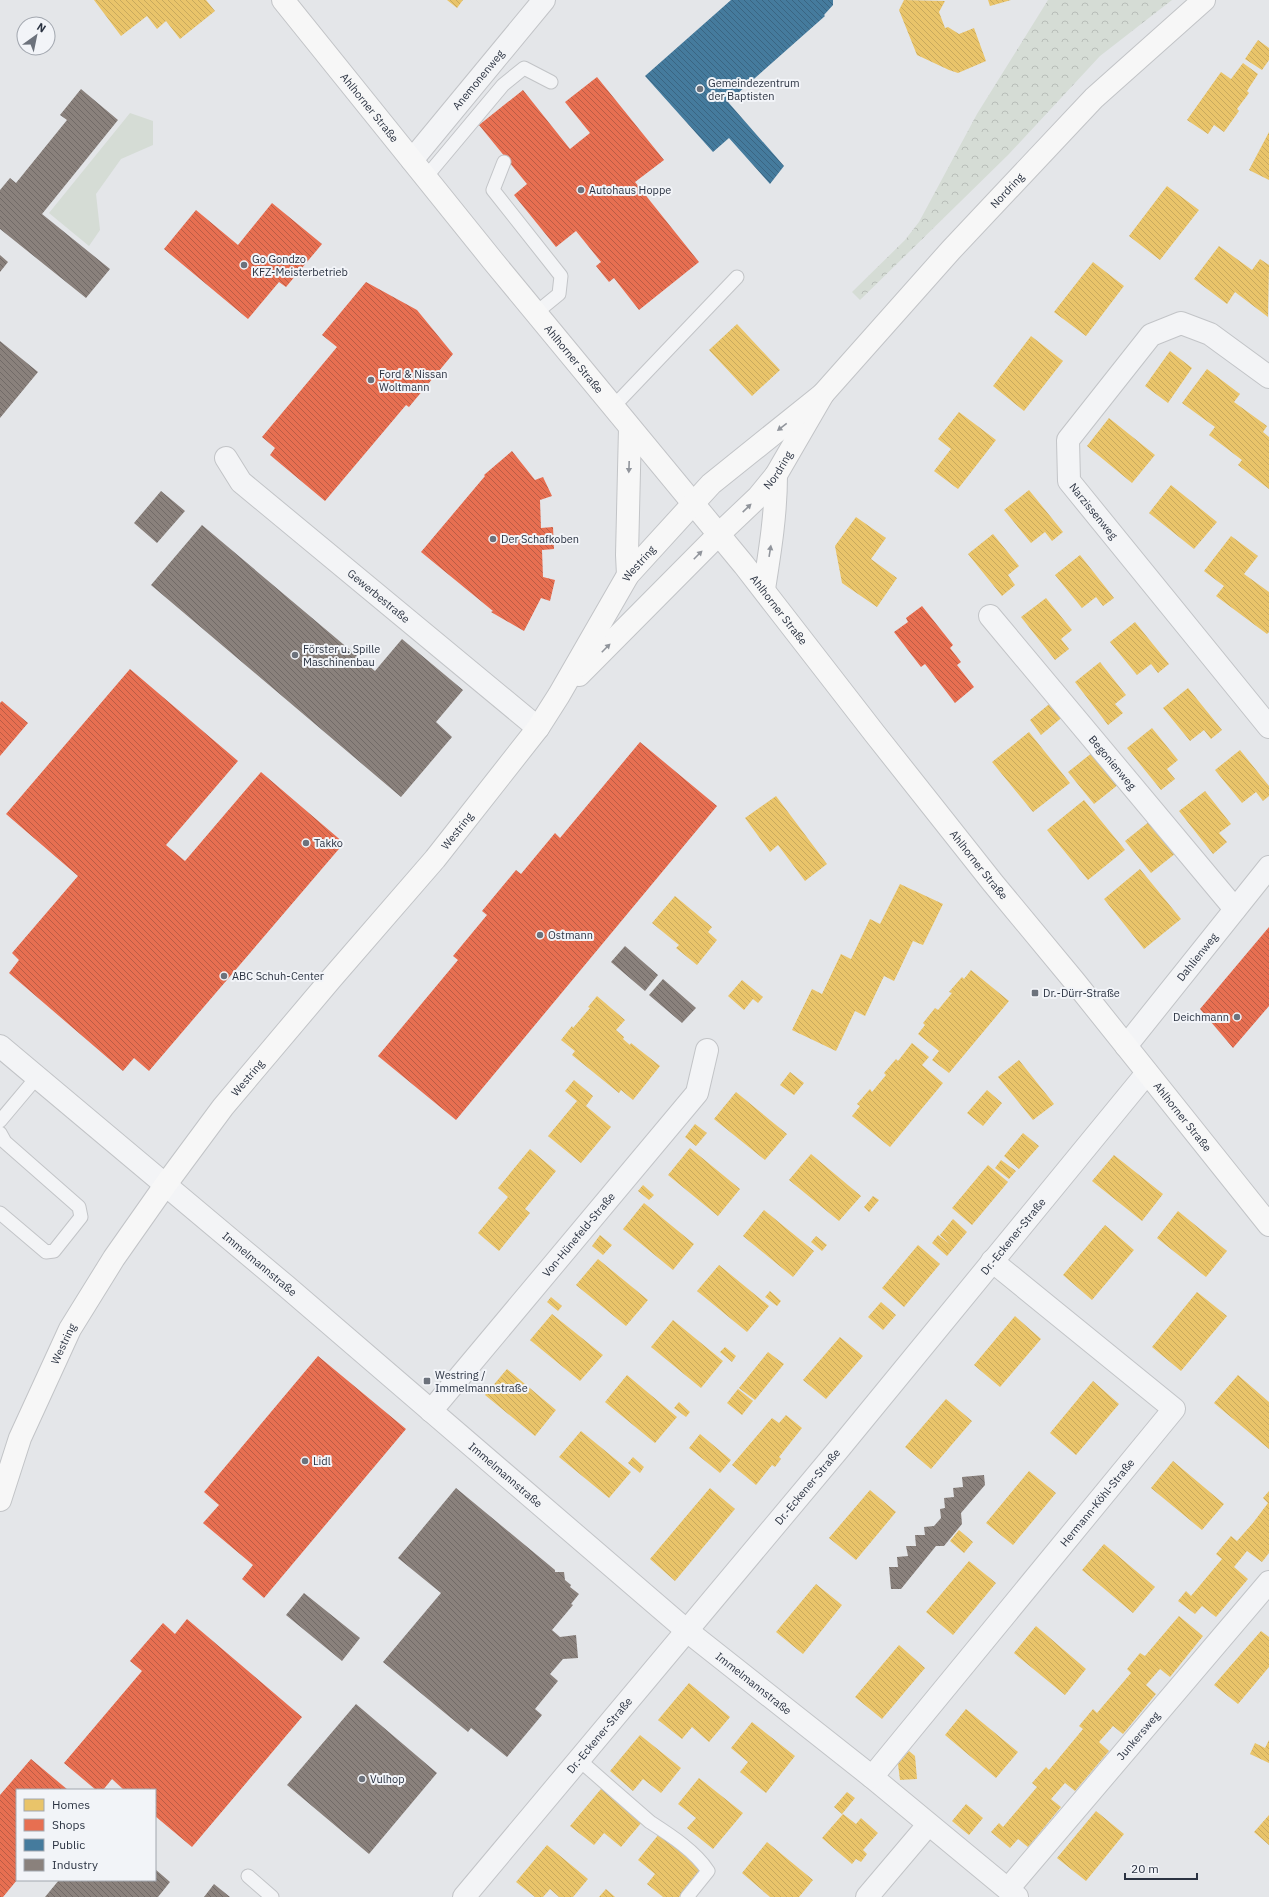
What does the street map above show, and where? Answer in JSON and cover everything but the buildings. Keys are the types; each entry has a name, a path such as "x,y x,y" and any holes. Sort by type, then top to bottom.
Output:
{"main road":[{"name":"Ahlhorner Straße","path":"283,0 493,261 537,312 630,428 764,589 875,734 993,883 1075,982 1269,1225"},
{"name":"Nordring","path":"693,503 711,484 824,394 946,256 1094,98 1204,0"},
{"name":"Nordring","path":"719,534 758,497 776,475 824,394"},
{"path":"628,575 627,555 630,428"},
{"path":"764,589 772,536 776,498 776,475"},
{"name":"Westring","path":"0,1500 20,1438 70,1329 114,1258 223,1107 435,859 538,728 559,695 628,575 693,503"},
{"name":"Westring","path":"559,695 719,534"}],"street":[{"name":"Anemonenweg","path":"412,160 544,0"},
{"name":"Narzissenweg","path":"1269,377 1210,334 1181,323 1151,335 1068,440 1069,481 1269,727"},
{"name":"Gewerbestraße","path":"226,458 241,482 538,728"},
{"name":"Begonienweg","path":"990,616 1235,909"},
{"name":"Dahlienweg","path":"1126,1046 1269,867"},
{"name":"Immelmannstraße","path":"0,1046 166,1184 686,1630 872,1776 1013,1893"},
{"name":"Von-Hünefeld-Straße","path":"431,1411 697,1093 707,1050"},
{"name":"Dr.-Eckener-Straße","path":"464,1897 843,1444 1147,1073"},
{"name":"Hermann-Köhl-Straße","path":"872,1776 1174,1409 992,1261"},
{"name":"Junkersweg","path":"1013,1893 1269,1582"},
{"path":"867,1897 928,1824"}],"lane":[{"path":"426,177 503,85 524,68 551,82"},
{"path":"504,162 493,190 561,276 559,294 537,312"},
{"path":"613,407 737,277"},
{"path":"0,1121 4,1108 37,1077"},
{"path":"0,1132 5,1142 79,1207 81,1217 54,1251 46,1252 0,1213"},
{"path":"578,1759 650,1822 663,1830 703,1862 708,1871 687,1897"},
{"path":"248,1876 272,1897"}],"green space":[{"path":"1048,0 1172,0 1100,56 1008,155 860,300 852,292 905,240 919,222 977,114"},
{"path":"130,113 153,121 153,145 121,159 96,194 100,230 89,246 49,213"}],"place":[{"name":"Gemeindezentrum der Baptisten","path":"700,89"},
{"name":"Autohaus Hoppe","path":"581,190"},
{"name":"Go Gondzo KFZ-Meisterbetrieb","path":"244,265"},
{"name":"Ford & Nissan Woltmann","path":"371,380"},
{"name":"Der Schafkoben","path":"493,539"},
{"name":"Förster u. Spille Maschinenbau","path":"295,655"},
{"name":"Takko","path":"306,843"},
{"name":"Ostmann","path":"540,935"},
{"name":"ABC Schuh-Center","path":"224,976"},
{"name":"Dr.-Dürr-Straße","path":"1035,993"},
{"name":"Deichmann","path":"1237,1017"},
{"name":"Westring / Immelmannstraße","path":"427,1381"},
{"name":"Lidl","path":"305,1461"},
{"name":"Vulhop","path":"362,1779"}]}
